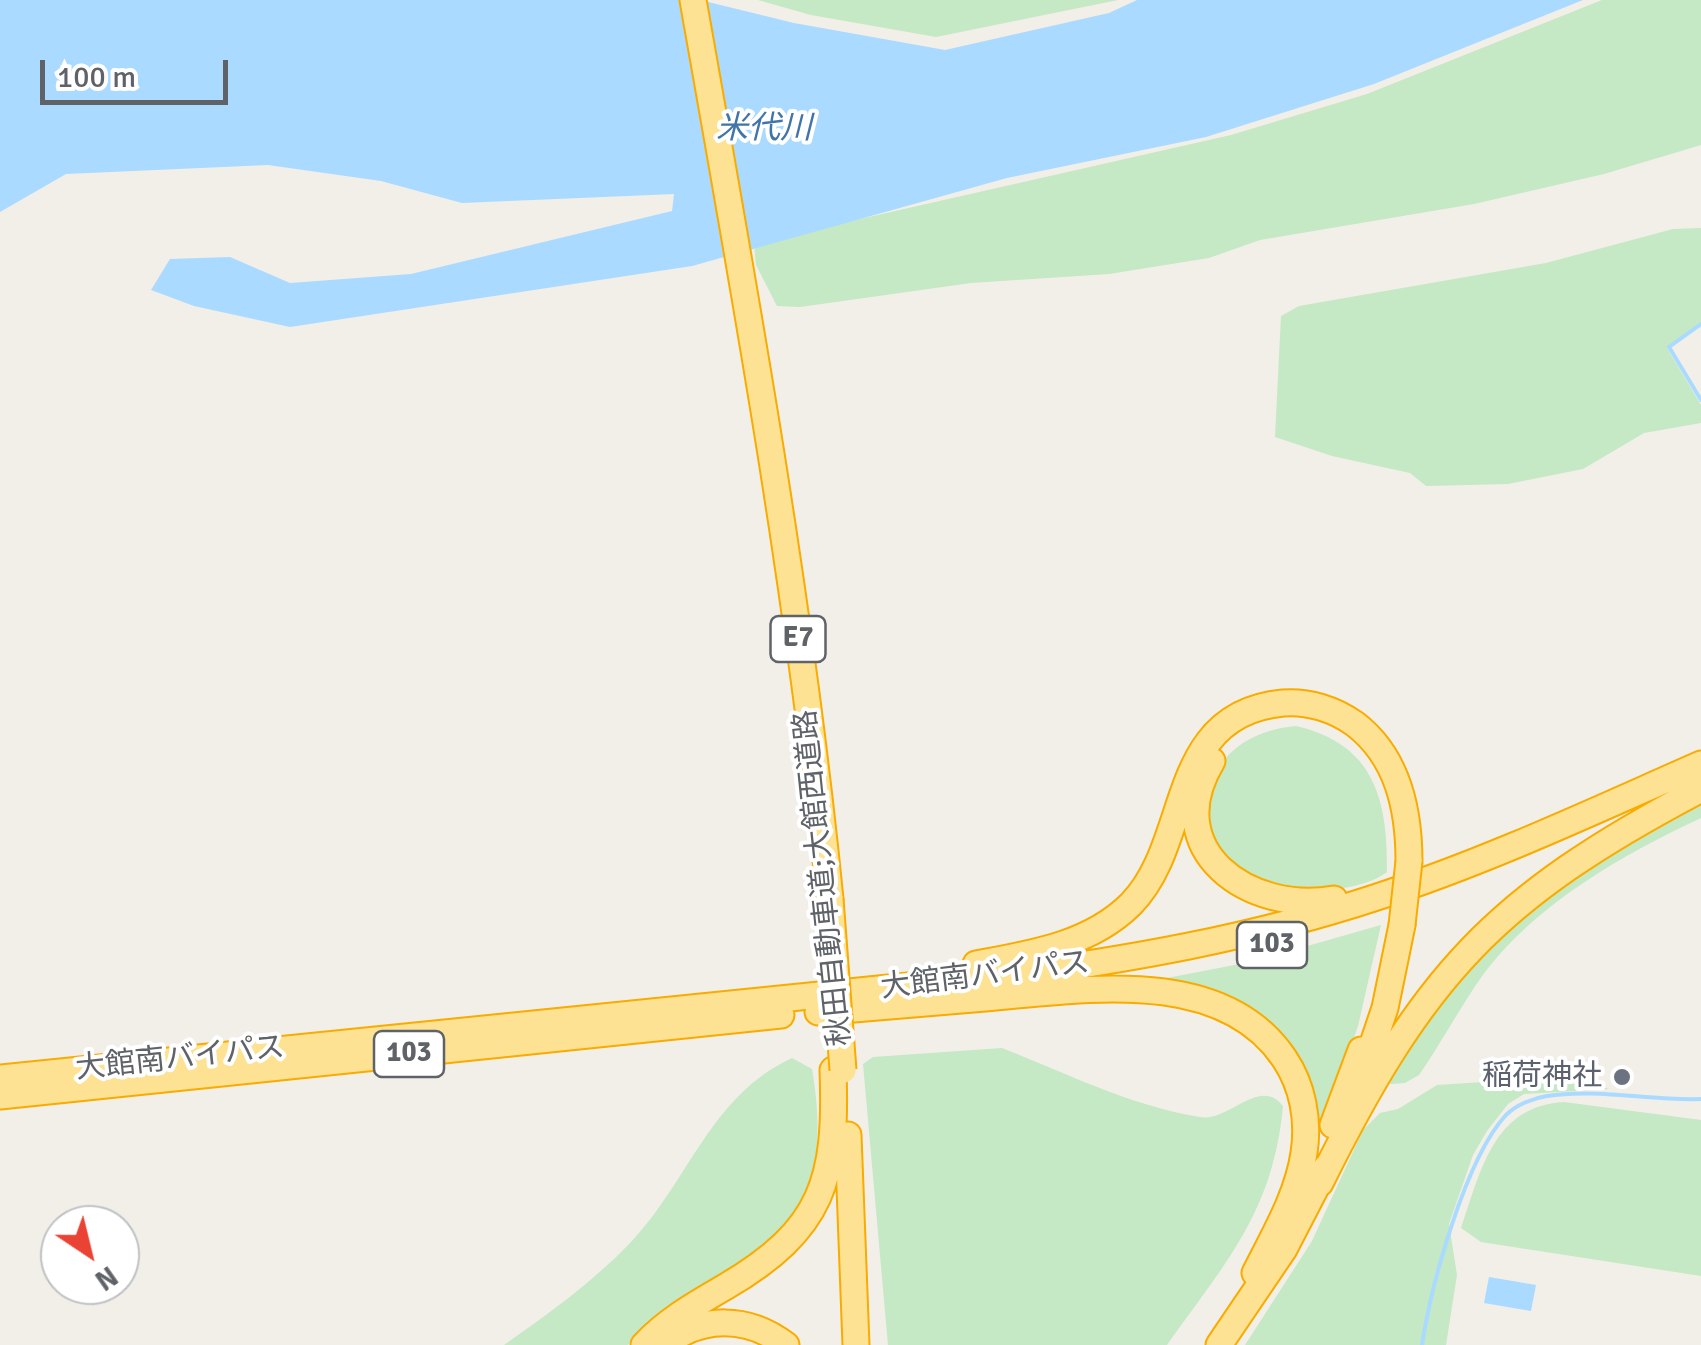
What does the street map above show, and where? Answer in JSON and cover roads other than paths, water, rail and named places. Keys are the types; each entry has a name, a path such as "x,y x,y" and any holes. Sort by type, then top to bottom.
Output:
{"highway":[{"name":"秋田自動車道;大館西道路","path":"693,0 760,379 816,755 830,899 838,1070 847,1121 856,1345"},
{"path":"744,1001 1026,954 1098,929 1130,904 1154,872 1183,785 1206,745 1234,719 1273,704 1328,709 1371,739 1400,786 1408,824 1397,927 1373,1048 1320,1183"},
{"path":"1403,862 1382,778 1361,748 1328,724 1294,717 1259,722 1228,741 1208,768 1198,816 1206,849 1239,886 1286,902 1325,900 1385,888 1571,821"},
{"name":"大館南バイパス","path":"51,1081 744,1001 1044,971 1238,936 1378,897 1571,821 1701,764"},
{"name":"大館南バイパス","path":"51,1081 818,1012 1112,978 1305,936 1446,891 1701,786"},
{"path":"1208,1343 1284,1249 1397,1039 1438,983 1481,935 1555,874 1701,786"},
{"path":"1208,1343 1294,1208 1338,1112 1397,927"},
{"path":"818,1012 1107,990 1186,997 1241,1017 1268,1039 1290,1066 1306,1120 1298,1178 1255,1272"},
{"path":"644,1345 676,1317 770,1258 812,1215 832,1160 838,1070"},
{"path":"0,1077 51,1081"},
{"path":"0,1097 51,1081"},
{"path":"847,1121 873,1345"},
{"path":"664,1345 699,1326 733,1322 766,1332 786,1345"}],"water":[{"name":"米代川","path":"0,0 700,0 794,23 945,50 1109,13 1137,0 1583,0 1374,84 1206,137 1007,178 692,266 290,327 194,306 151,290 170,259 230,257 290,283 411,274 672,211 674,194 462,203 381,181 268,165 66,174 0,212"},
{"path":"1489,1277 1536,1285 1531,1311 1484,1303"}],"waterway":[{"path":"1701,324 1669,347 1701,400"},
{"path":"1422,1345 1433,1290 1464,1192 1491,1135 1510,1111 1536,1098 1566,1094 1701,1099"}],"place":[{"name":"稲荷神社","path":"1622,1077"}]}
